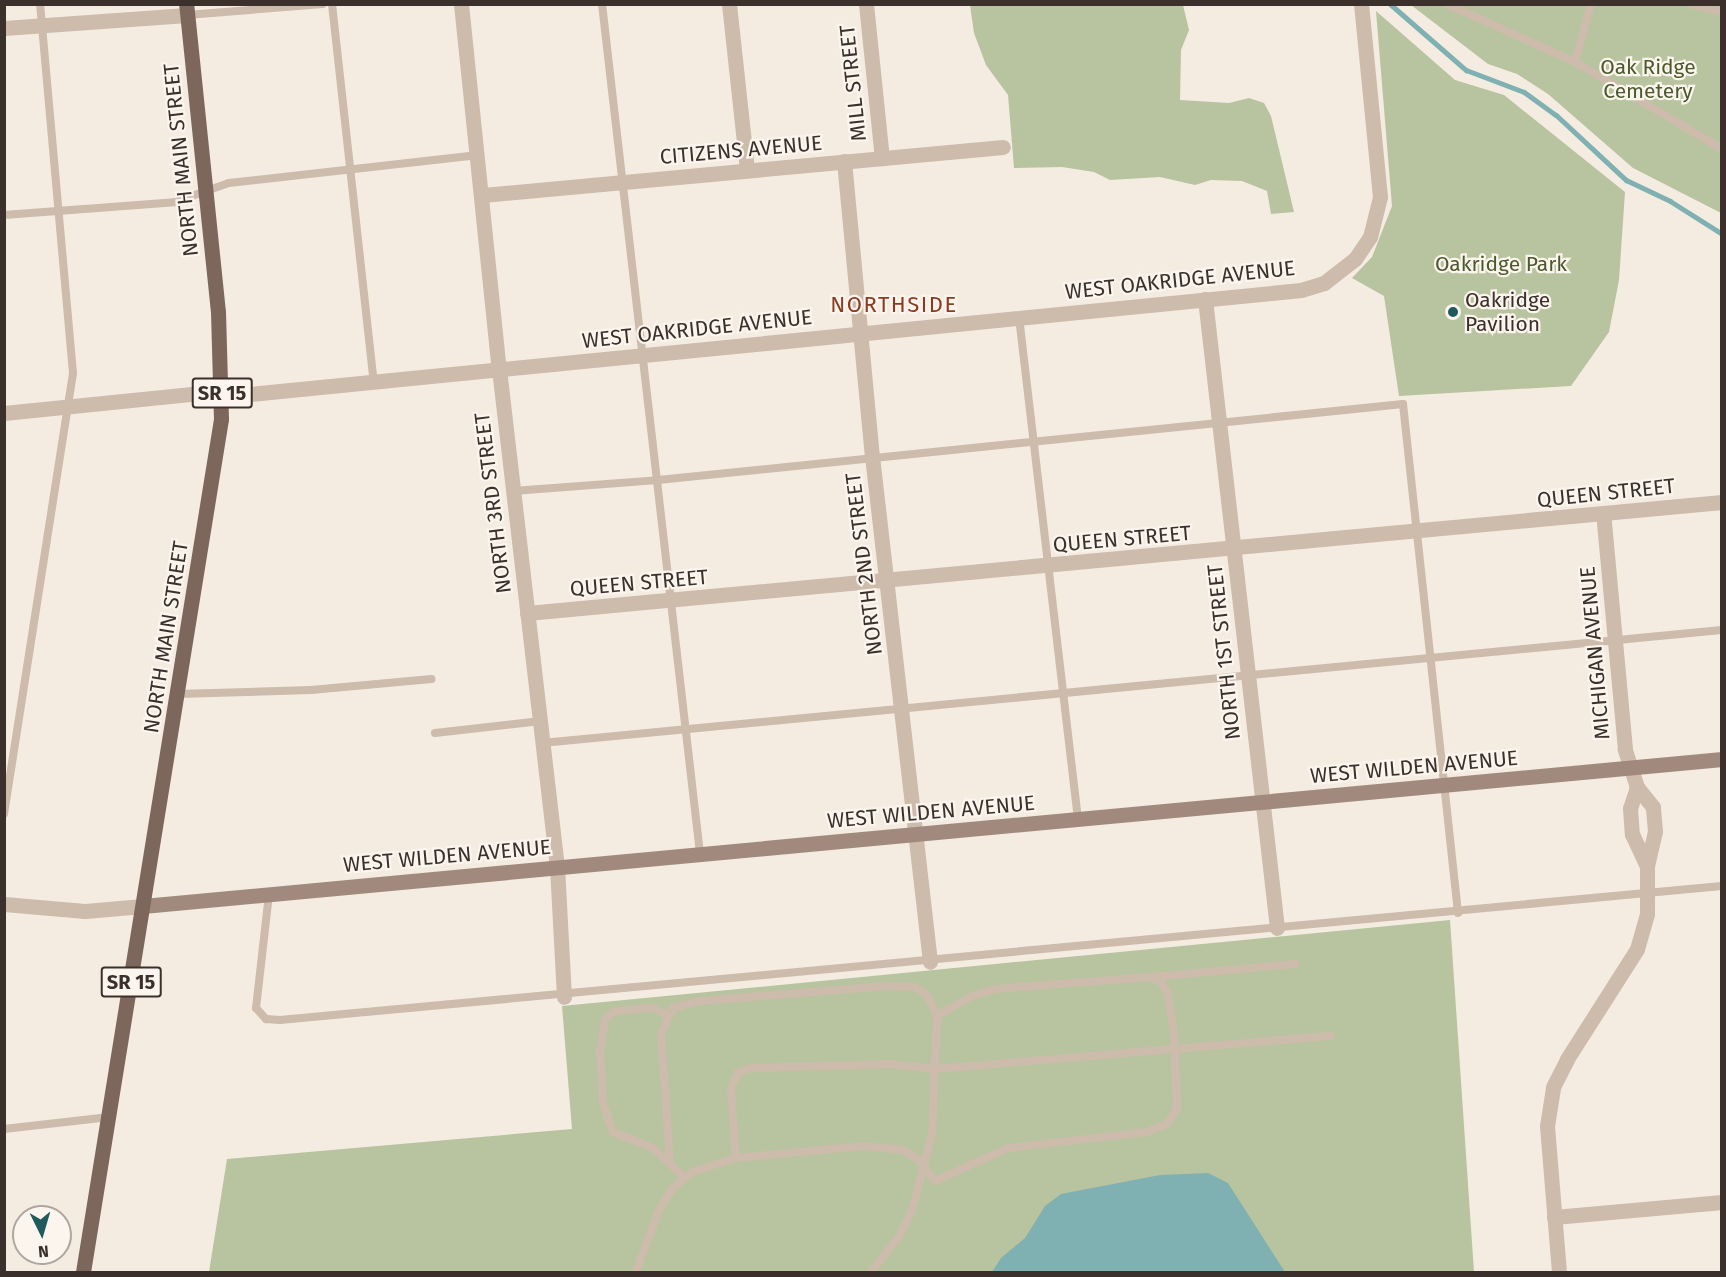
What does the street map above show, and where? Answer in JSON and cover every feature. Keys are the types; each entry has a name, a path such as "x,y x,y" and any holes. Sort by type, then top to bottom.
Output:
{"main road":[{"name":"NORTH MAIN STREET","path":"83,1272 218,450 222,394 218,312 186,10"}],"street":[{"name":"NORTH 3RD STREET","path":"461,4 483,195 499,369 557,867 564,997"},
{"path":"729,4 747,169"},
{"name":"MILL STREET","path":"866,4 882,158"},
{"name":"WEST OAKRIDGE AVENUE","path":"4,412 222,394 250,394 642,356 1301,290 1323,284 1348,266 1370,237 1380,197 1361,4"},
{"path":"4,28 186,10"},
{"name":"CITIZENS AVENUE","path":"483,195 1003,147"},
{"name":"NORTH 2ND STREET","path":"844,161 872,456 930,962"},
{"name":"NORTH 1ST STREET","path":"1205,299 1277,928"},
{"name":"QUEEN STREET","path":"527,614 1234,550 1722,502"},
{"name":"MICHIGAN AVENUE","path":"1560,1272 1547,1126 1553,1087 1567,1059 1629,966 1642,934 1649,892 1647,866 1655,831 1653,807 1637,787 1630,767 1614,641 1603,514"},
{"name":"WEST WILDEN AVENUE","path":"143,906 1722,759"},
{"name":"MICHIGAN AVENUE","path":"1637,787 1629,808 1632,834 1647,866"},
{"path":"4,904 85,911 143,906"},
{"path":"1554,1218 1722,1202"}],"lane":[{"path":"4,813 73,373 40,4"},
{"path":"186,10 323,4"},
{"path":"332,4 374,382"},
{"path":"602,4 700,854"},
{"path":"1447,4 1575,62 1722,149"},
{"path":"1575,62 1591,4"},
{"path":"1690,4 1722,12"},
{"path":"4,215 175,202 229,183 478,155"},
{"path":"1019,317 1051,567 1078,819"},
{"path":"513,491 658,480 872,456 1403,404 1458,913"},
{"path":"542,742 1722,630"},
{"path":"178,694 311,690 431,679"},
{"path":"435,732 540,721"},
{"path":"269,894 255,999 258,1014 266,1019 564,997 1722,886"},
{"path":"937,1016 972,996 995,989 1295,964"},
{"path":"636,1272 659,1210 685,1178 736,1158 865,1146 903,1150 935,1181 1008,1148 1147,1132 1167,1124 1177,1109 1175,1052 1167,993 1162,983 1150,977"},
{"path":"670,1162 661,1034 673,1008 699,1001 888,986 915,987 927,993 937,1016 932,1134 925,1169 900,1235 871,1272"},
{"path":"668,1015 652,1008 613,1012 605,1020 601,1063 603,1102 613,1132 653,1148 685,1178"},
{"path":"736,1158 731,1089 738,1072 752,1068 889,1064 935,1069 1175,1052 1331,1036"},
{"path":"4,1129 109,1118"}],"green space":[{"path":"970,5 1183,5 1189,30 1181,50 1180,100 1229,103 1249,98 1264,103 1271,116 1294,212 1271,214 1267,191 1242,181 1211,180 1195,185 1160,177 1110,180 1094,172 1062,167 1014,168 1008,95 986,65 974,33"},
{"name":"Oak Ridge Cemetery","path":"1411,5 1721,5 1721,213 1633,168 1548,94 1517,74 1488,64"},
{"name":"Oakridge Park","path":"1376,11 1455,80 1504,95 1625,192 1619,280 1609,332 1571,386 1399,396 1384,296 1352,278 1372,257 1392,206"},
{"path":"1450,920 1474,1272 209,1272 227,1159 572,1129 562,1006"}],"water":[{"path":"1208,1173 1228,1183 1285,1272 992,1272 1001,1258 1025,1238 1045,1206 1061,1194 1160,1175"}],"waterway":[{"path":"1390,4 1466,70 1524,92 1556,115 1626,180 1670,201 1722,234"}],"place":[{"name":"Oakridge Pavilion","path":"1453,312"}],"district":[{"name":"NORTHSIDE","path":"894,305"}]}
